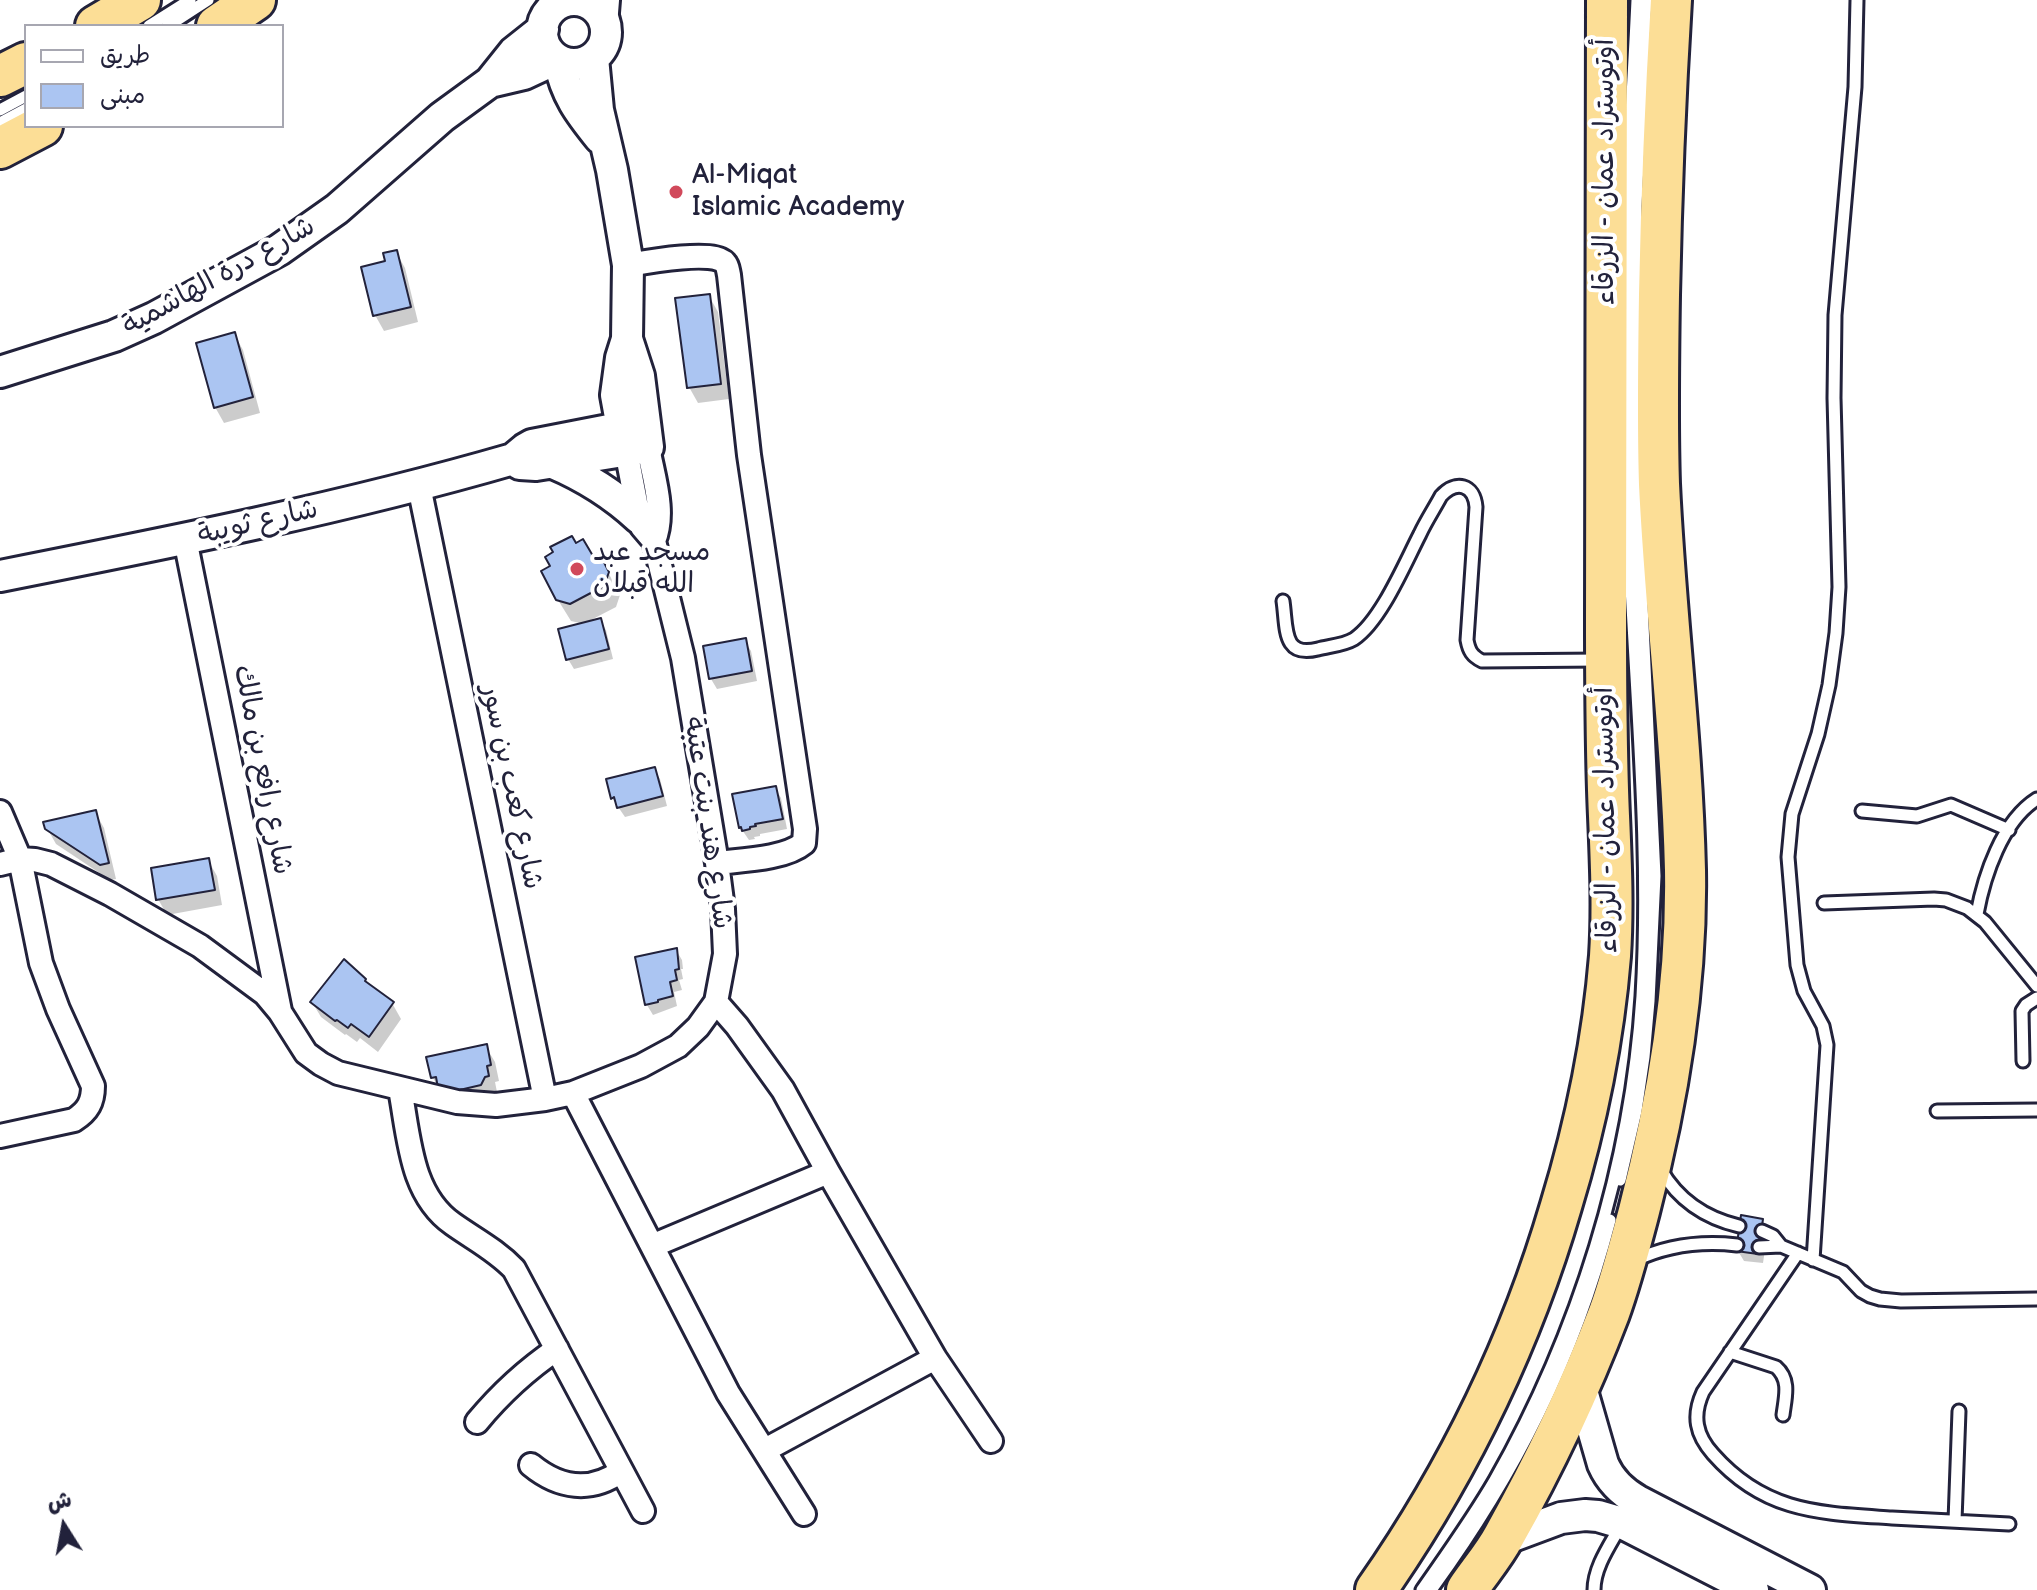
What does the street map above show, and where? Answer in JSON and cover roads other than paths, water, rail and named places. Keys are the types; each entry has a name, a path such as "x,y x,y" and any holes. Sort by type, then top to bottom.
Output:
{"highway":[{"path":"99,24 140,0"},
{"path":"220,24 255,0"},
{"name":"أوتوستراد عمان - الزرقاء","path":"1376,1590 1427,1514 1458,1460 1512,1348 1549,1249 1578,1150 1599,1049 1610,953 1611,860 1606,660 1607,0"},
{"name":"أوتوستراد عمان - الزرقاء","path":"1467,1590 1502,1540 1580,1384 1610,1309 1653,1152 1678,997 1684,903 1682,808 1659,483 1658,343 1671,0"},
{"path":"0,76 24,64"},
{"path":"0,148 38,128"}],"street":[{"path":"572,0 607,12 605,43 593,58 571,64 558,60 545,45 553,12 572,0"},
{"name":"شارع درة الهاشمية","path":"0,372 114,336 154,318 279,250 337,209 442,117 490,82 553,12"},
{"name":"شارع هند بنت عتبة","path":"10,862 35,860 65,870 200,946 265,994 306,1053 321,1064 338,1073 400,1089 475,1104 496,1105 545,1099 573,1093 641,1066 678,1046 698,1027 716,1002 725,954 723,909 683,658 647,529 635,437 616,395 617,376 627,339 628,265 598,110 593,58"},
{"name":"شارع درة الهاشمية","path":"490,82 524,74 558,60"},
{"name":"شارع هند بنت عتبة","path":"558,60 570,98 604,143"},
{"path":"628,265 716,256 725,263 729,275 749,455 805,829 804,843 796,849 717,863"},
{"name":"شارع ثويبة","path":"0,576 185,539 419,486 513,459 532,445 635,437"},
{"name":"شارع ثويبة","path":"513,459 528,466 553,463 635,437"},
{"path":"553,463 607,491 647,529"},
{"name":"شارع كعب بن سور","path":"419,486 545,1099"},
{"name":"شارع رافع بن مالك","path":"185,539 280,1012"},
{"path":"0,812 10,862 41,963 93,1086 89,1106 83,1115 74,1120 0,1136"},
{"path":"716,1002 783,1090 935,1358 991,1441"},
{"path":"400,1089 415,1170 429,1200 451,1223 497,1252 514,1269 643,1511"},
{"path":"573,1093 728,1393 804,1514"},
{"path":"652,1246 828,1172"},
{"path":"477,1422 514,1382 557,1349"},
{"path":"765,1450 935,1358"},
{"path":"1580,1384 1603,1464 1621,1489 1638,1501 1810,1590"},
{"path":"531,1465 551,1479 575,1486 600,1483 621,1471"},
{"path":"1502,1540 1561,1518 1598,1516 1622,1523 1753,1590"}],"lane":[{"path":"152,24 190,0"},
{"path":"171,24 208,0"},
{"path":"1422,1590 1493,1484 1526,1421 1562,1340 1606,1206 1628,1108 1636,1053 1642,983 1645,876 1629,527 1627,206 1637,0"},
{"path":"1431,1590 1500,1489 1558,1373 1601,1256 1634,1123 1644,1057 1655,876 1635,393 1636,206 1646,0"},
{"path":"1813,1260 1827,1045 1823,1026 1804,991 1797,965 1788,857 1792,814 1818,734 1836,633 1839,587 1835,315 1855,87 1857,0"},
{"path":"0,110 24,97"},
{"path":"0,123 24,110"},
{"path":"1283,601 1289,643 1295,649 1310,651 1354,639 1389,596 1441,496 1457,486 1468,488 1475,496 1476,507 1467,640 1468,649 1474,657 1482,661 1606,660"},
{"path":"1977,914 1992,862 2023,810 2037,799"},
{"path":"1862,811 1917,816 1951,805 2009,830"},
{"path":"1824,903 1934,899 1957,903 1977,914 2037,986"},
{"path":"2023,1061 2022,1011 2037,998"},
{"path":"1937,1111 2037,1110"},
{"path":"1653,1152 1666,1179 1686,1201 1711,1217 1739,1226"},
{"path":"1762,1231 1773,1236 1781,1246"},
{"path":"1623,1267 1670,1247 1703,1243 1737,1245"},
{"path":"1759,1247 1781,1246 1843,1272 1861,1291 1880,1299 2037,1299"},
{"path":"1798,1253 1703,1392 1696,1411 1702,1440 1734,1475 1766,1496 1811,1511 2009,1524"},
{"path":"1730,1352 1781,1371 1786,1382 1783,1415"},
{"path":"1955,1521 1959,1411"},
{"path":"1594,1590 1594,1579 1601,1561 1622,1523"}],"place":[{"name":"Al-Miqat Islamic Academy","path":"676,192"},
{"name":"مسجد عبد الله قبلان","path":"577,569"}]}
